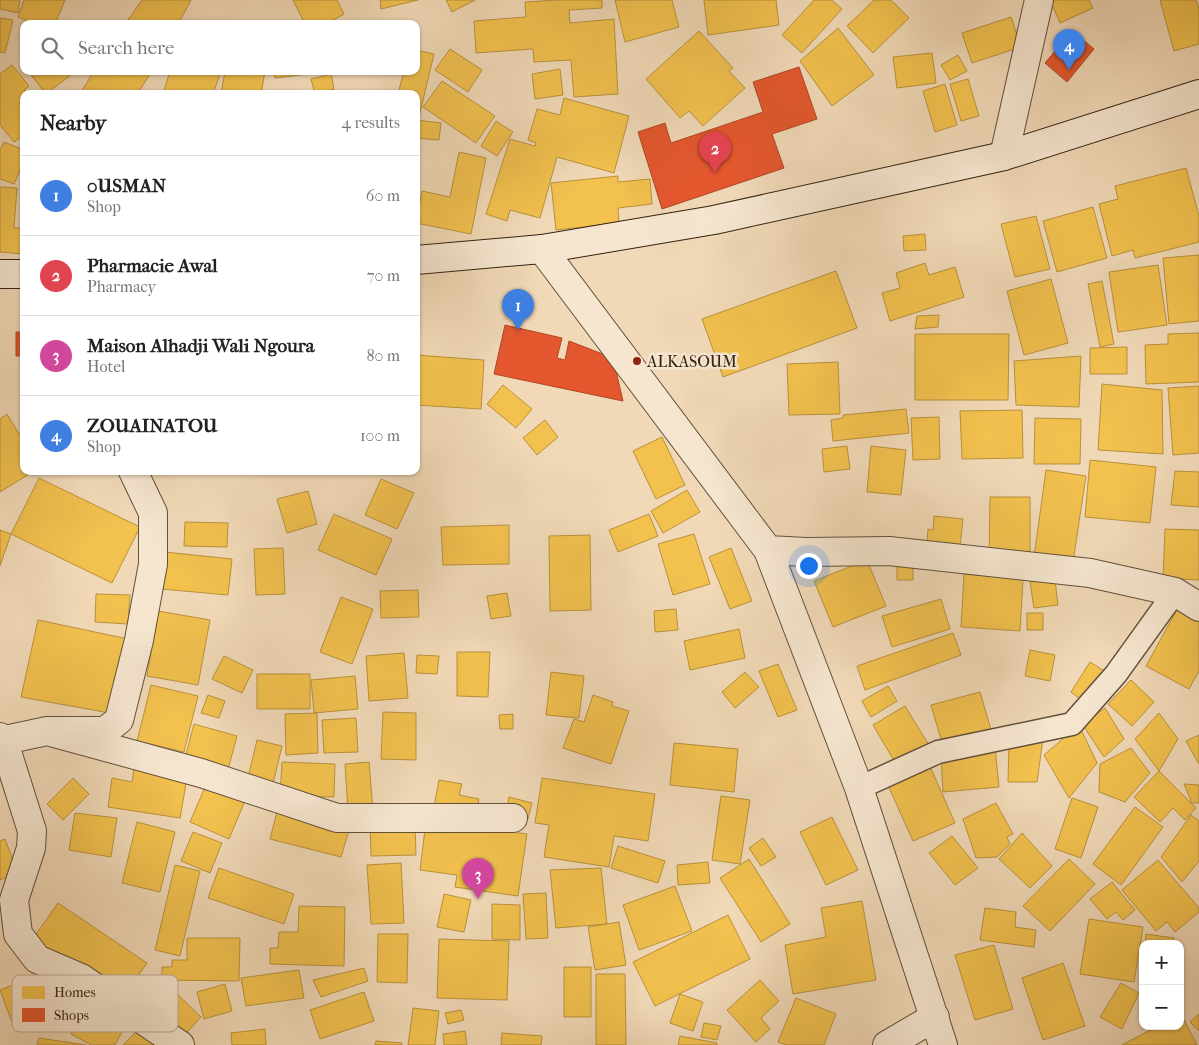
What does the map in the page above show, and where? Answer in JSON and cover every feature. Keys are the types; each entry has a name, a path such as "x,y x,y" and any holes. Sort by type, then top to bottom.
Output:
{"street":[{"path":"1004,156 1039,0"},
{"path":"420,260 542,249 714,220 1004,156 1199,94"},
{"path":"542,249 768,550 859,788 943,1045"},
{"path":"0,274 20,274"},
{"path":"0,280 20,287"},
{"path":"73,975 37,959 18,934 14,900 31,848 32,831 1,739 47,730 105,731 119,720 139,640 153,564 153,513 135,475"},
{"path":"768,550 806,552 888,551 1090,573 1176,592 1199,607"},
{"path":"47,730 201,773 337,818 513,818"},
{"path":"888,1045 935,1017"},
{"path":"161,1032 180,1045"}],"lane":[{"path":"859,788 938,752 1072,724 1116,674 1176,592"}],"building: Homes":[{"path":"0,0 20,0 18,13 0,9"},
{"path":"24,0 65,0 57,20 25,20 18,17"},
{"path":"142,0 191,0 180,20 128,20"},
{"path":"293,0 337,0 344,14 333,20 303,20"},
{"path":"380,0 418,0 381,9"},
{"path":"446,0 475,0 452,12"},
{"path":"602,0 602,8 569,10 570,23 614,19 618,94 574,97 571,60 534,62 533,49 476,53 474,21 526,17 525,2"},
{"path":"615,0 672,0 679,27 625,42"},
{"path":"704,0 776,0 779,25 708,35"},
{"path":"814,0 832,0 842,9 802,53 782,35"},
{"path":"874,0 891,0 909,18 873,53 847,26"},
{"path":"1050,0 1089,0 1093,8 1060,23"},
{"path":"1160,0 1196,0 1199,9 1199,44 1174,51"},
{"path":"1011,17 1021,47 972,63 962,33"},
{"path":"0,18 13,20 5,53 0,52"},
{"path":"838,28 874,75 832,106 800,61"},
{"path":"699,31 733,68 729,71 745,88 703,126 689,111 680,118 646,79"},
{"path":"450,49 482,70 468,92 435,70"},
{"path":"420,51 434,54 420,113 420,90 399,90 403,75 420,75"},
{"path":"932,53 936,83 897,88 893,57"},
{"path":"958,55 967,71 950,80 941,65"},
{"path":"12,65 29,86 24,90 20,90 20,138 14,142 0,125 0,74"},
{"path":"560,69 563,95 535,99 532,74"},
{"path":"31,75 71,75 51,90 43,90"},
{"path":"92,75 149,75 140,90 82,90"},
{"path":"169,75 220,75 214,90 164,90"},
{"path":"224,75 264,75 262,90 222,90"},
{"path":"275,75 300,75 275,78"},
{"path":"331,75 334,89 314,90 311,79"},
{"path":"968,79 979,116 961,121 950,84"},
{"path":"442,81 495,116 476,143 423,107"},
{"path":"945,84 957,125 935,132 923,91"},
{"path":"564,98 629,116 614,173 557,157 540,218 510,210 507,221 486,214 510,139 535,146 536,143 528,140 537,109 560,115"},
{"path":"420,120 441,123 439,140 420,138"},
{"path":"496,121 513,132 497,156 481,146"},
{"path":"4,142 20,148 20,171 14,184 0,179 0,150"},
{"path":"459,152 486,158 471,234 420,224 422,191 450,197"},
{"path":"1186,168 1199,216 1199,242 1135,258 1133,250 1112,256 1099,204 1118,199 1115,186"},
{"path":"618,176 618,182 650,179 652,204 618,208 619,223 556,230 551,183"},
{"path":"0,187 17,188 14,228 20,228 20,254 0,252"},
{"path":"1093,207 1107,258 1057,272 1043,221"},
{"path":"1036,216 1050,269 1015,277 1001,224"},
{"path":"925,234 926,250 904,251 903,236"},
{"path":"1199,255 1199,321 1169,324 1163,258"},
{"path":"925,263 929,275 955,267 964,297 890,321 882,293 900,288 896,273"},
{"path":"1158,265 1167,325 1118,332 1109,272"},
{"path":"836,271 857,328 723,377 702,319"},
{"path":"1051,279 1068,343 1024,355 1007,291"},
{"path":"1102,281 1114,344 1100,347 1088,284"},
{"path":"939,315 938,327 915,329 917,316"},
{"path":"1199,333 1199,382 1146,384 1145,345 1168,344 1168,334"},
{"path":"915,334 1009,334 1008,400 915,400"},
{"path":"1127,347 1127,374 1090,374 1090,348"},
{"path":"420,355 484,360 481,409 420,405"},
{"path":"1081,356 1079,407 1016,405 1014,361"},
{"path":"838,362 840,414 789,415 787,364"},
{"path":"1102,384 1162,390 1163,454 1098,450"},
{"path":"503,385 532,409 516,428 487,404"},
{"path":"1199,386 1199,453 1173,455 1168,388"},
{"path":"906,409 909,433 833,441 831,420 843,418 843,415"},
{"path":"1022,410 1023,458 962,459 960,411"},
{"path":"7,414 20,435 20,475 28,475 0,492 0,419"},
{"path":"939,417 940,459 913,460 911,418"},
{"path":"1035,418 1081,419 1080,464 1034,464"},
{"path":"545,420 558,437 537,455 523,438"},
{"path":"662,437 685,485 656,499 633,451"},
{"path":"847,446 850,469 824,472 822,449"},
{"path":"871,446 906,450 901,495 867,492"},
{"path":"1090,460 1156,467 1150,523 1085,517"},
{"path":"1046,470 1086,476 1073,562 1034,557"},
{"path":"1175,471 1199,472 1199,507 1171,505"},
{"path":"39,478 140,527 112,583 11,534"},
{"path":"381,479 414,493 397,529 365,515"},
{"path":"687,490 700,512 663,533 651,511"},
{"path":"308,491 317,524 287,533 277,499"},
{"path":"990,497 1030,497 1030,559 989,559"},
{"path":"334,514 392,539 376,575 318,550"},
{"path":"649,514 658,536 618,552 609,530"},
{"path":"934,516 963,519 960,546 927,543 928,529 933,530"},
{"path":"185,522 228,523 227,547 184,546"},
{"path":"509,525 509,564 443,565 441,527"},
{"path":"1165,529 1199,530 1199,580 1163,578"},
{"path":"0,530 11,534 0,566"},
{"path":"694,534 710,584 673,595 658,544"},
{"path":"590,535 591,610 550,611 549,536"},
{"path":"283,548 285,594 256,595 254,549"},
{"path":"731,548 752,601 730,609 709,557"},
{"path":"165,552 232,559 228,595 161,589"},
{"path":"897,559 913,559 913,580 897,580"},
{"path":"867,560 886,606 833,627 814,581"},
{"path":"964,574 1023,579 1020,631 961,627"},
{"path":"1055,580 1058,605 1034,608 1030,582"},
{"path":"418,590 419,617 381,618 380,591"},
{"path":"507,593 511,616 491,619 487,596"},
{"path":"96,594 130,595 128,624 95,622"},
{"path":"341,597 373,609 352,664 320,652"},
{"path":"941,599 950,629 892,647 882,616"},
{"path":"1179,606 1199,617 1199,671 1189,689 1146,666"},
{"path":"676,609 678,630 655,632 654,611"},
{"path":"158,611 210,620 198,685 147,676"},
{"path":"1027,613 1043,613 1043,630 1027,630"},
{"path":"38,620 133,640 115,714 21,697"},
{"path":"739,629 745,658 690,670 684,641"},
{"path":"953,633 961,655 865,690 857,666"},
{"path":"1030,650 1055,655 1050,681 1025,676"},
{"path":"457,652 490,652 488,697 457,696"},
{"path":"404,653 408,698 369,701 366,656"},
{"path":"417,655 439,656 437,674 416,673"},
{"path":"224,656 253,670 242,693 212,679"},
{"path":"1090,662 1106,672 1085,703 1071,692"},
{"path":"778,664 797,710 778,717 759,671"},
{"path":"551,672 584,676 579,718 546,715"},
{"path":"745,672 759,687 735,708 722,692"},
{"path":"257,674 310,674 310,709 257,709"},
{"path":"355,676 358,709 314,713 311,680"},
{"path":"1131,680 1154,702 1132,726 1108,704"},
{"path":"151,685 198,696 184,752 137,741"},
{"path":"888,686 897,701 871,717 862,701"},
{"path":"980,692 992,733 943,746 931,705"},
{"path":"208,695 225,701 219,718 201,713"},
{"path":"593,695 613,702 612,706 629,711 611,764 563,748 574,719 584,722"},
{"path":"905,706 929,745 896,764 873,725"},
{"path":"1105,708 1124,739 1104,757 1082,724"},
{"path":"383,712 416,713 416,760 381,759"},
{"path":"317,713 318,753 286,755 285,714"},
{"path":"1159,713 1178,739 1159,771 1135,739"},
{"path":"513,714 513,729 500,729 499,715"},
{"path":"356,718 358,752 324,753 322,720"},
{"path":"194,724 237,736 226,777 183,766"},
{"path":"1079,725 1097,763 1069,798 1044,755"},
{"path":"1199,735 1199,764 1186,741"},
{"path":"1043,739 1037,782 1008,782 1009,741"},
{"path":"257,740 282,746 271,792 246,786"},
{"path":"674,743 738,749 734,792 670,785"},
{"path":"995,747 999,787 943,792 941,757"},
{"path":"1131,748 1150,773 1125,802 1099,792 1100,764"},
{"path":"282,762 335,764 334,797 280,796"},
{"path":"369,762 373,810 348,811 345,764"},
{"path":"929,764 955,823 913,841 887,783"},
{"path":"134,769 187,778 180,818 108,807 112,778 132,782"},
{"path":"1159,771 1196,808 1185,820 1173,808 1160,822 1134,797"},
{"path":"73,778 89,794 63,820 47,804"},
{"path":"542,778 655,794 648,841 614,836 609,867 544,857 549,825 535,823"},
{"path":"208,780 247,796 229,839 190,822"},
{"path":"439,780 462,784 459,795 479,799 476,815 434,807"},
{"path":"1184,784 1199,785 1199,803 1192,803"},
{"path":"721,796 750,800 740,864 712,860"},
{"path":"509,797 532,803 528,819 506,814"},
{"path":"1072,798 1098,807 1081,858 1055,849"},
{"path":"996,803 1013,834 1007,837 1010,844 997,857 976,858 963,819"},
{"path":"1135,807 1163,827 1121,885 1093,864"},
{"path":"278,808 350,827 341,857 270,839"},
{"path":"75,813 117,818 111,857 69,850"},
{"path":"1191,815 1199,821 1199,861 1182,882 1161,857"},
{"path":"832,817 858,870 826,885 800,832"},
{"path":"426,821 527,834 518,896 455,887 457,875 420,870"},
{"path":"137,822 175,832 160,892 122,883"},
{"path":"415,824 416,855 371,856 370,825"},
{"path":"193,832 222,843 210,873 181,861"},
{"path":"1022,833 1052,866 1030,888 999,859"},
{"path":"952,836 978,868 955,885 929,853"},
{"path":"763,838 776,857 761,866 749,848"},
{"path":"5,839 18,873 0,880 0,841"},
{"path":"618,846 665,861 658,883 611,868"},
{"path":"749,859 790,924 761,942 720,878"},
{"path":"1069,859 1095,884 1050,931 1023,906"},
{"path":"1158,860 1199,908 1199,912 1175,932 1167,922 1156,931 1122,890"},
{"path":"708,862 710,883 678,885 677,865"},
{"path":"401,863 404,923 371,924 367,865"},
{"path":"175,865 200,871 180,956 155,950"},
{"path":"219,868 294,894 284,924 208,898"},
{"path":"601,868 607,924 556,928 550,870"},
{"path":"1112,882 1135,910 1123,920 1116,912 1107,919 1090,899"},
{"path":"675,886 692,931 639,950 623,905"},
{"path":"546,893 548,938 526,939 523,894"},
{"path":"444,894 471,900 464,932 437,927"},
{"path":"862,901 876,980 793,994 785,945 826,937 821,908"},
{"path":"58,903 147,963 139,975 84,975 32,940"},
{"path":"492,904 520,905 520,940 492,939"},
{"path":"299,906 345,907 344,966 270,964 270,948 278,948 279,932 298,932"},
{"path":"985,908 1016,912 1015,927 1036,930 1034,947 980,940"},
{"path":"728,915 750,959 655,1006 633,962"},
{"path":"1089,919 1143,927 1141,940 1139,940 1134,982 1080,974"},
{"path":"619,922 626,965 595,970 588,927"},
{"path":"378,934 408,934 407,983 377,982"},
{"path":"1146,934 1174,938 1174,940 1145,940"},
{"path":"187,938 240,938 239,981 178,980 178,975 162,975 162,967 172,967 172,960 187,960"},
{"path":"439,939 509,941 507,1000 437,998"},
{"path":"994,945 1013,1009 975,1020 955,955"},
{"path":"1063,963 1085,1026 1043,1040 1022,978"},
{"path":"564,967 591,967 591,1017 564,1017"},
{"path":"364,968 368,981 321,997 313,980"},
{"path":"299,970 304,998 246,1006 241,978"},
{"path":"596,974 625,974 626,1045 596,1045"},
{"path":"760,980 779,1001 761,1018 770,1029 756,1042 727,1010"},
{"path":"1121,983 1139,993 1122,1029 1100,1017"},
{"path":"225,984 232,1011 204,1019 197,992"},
{"path":"12,985 12,1022 0,990"},
{"path":"364,992 374,1021 320,1039 310,1010"},
{"path":"680,994 703,1002 693,1031 670,1023"},
{"path":"178,995 201,1017 177,1043 165,1032 178,1032"},
{"path":"796,998 836,1014 824,1045 787,1045 778,1042"},
{"path":"413,1008 439,1011 435,1045 408,1045"},
{"path":"461,1010 464,1020 448,1024 445,1013"},
{"path":"1199,1014 1199,1031 1190,1022"},
{"path":"1184,1020 1197,1045 1122,1045 1150,1030 1184,1030"},
{"path":"704,1023 721,1026 717,1040 701,1037"},
{"path":"265,1029 266,1045 232,1045 231,1033"},
{"path":"465,1031 467,1045 444,1045 443,1034"},
{"path":"72,1032 122,1032 115,1045 91,1045 71,1034"},
{"path":"136,1032 140,1032 153,1045 123,1045"},
{"path":"502,1033 542,1036 541,1045 501,1045"},
{"path":"680,1036 717,1043 717,1045 678,1045"},
{"path":"39,1038 86,1045 37,1045"},
{"path":"376,1041 402,1043 402,1045 375,1045"}],"building: Shops":[{"path":"1072,31 1094,49 1067,82 1045,63"},
{"path":"799,67 817,119 772,134 784,168 662,209 638,132 665,123 671,143 763,112 753,82"},
{"path":"505,325 562,338 557,358 565,360 569,341 613,358 623,401 494,374"},
{"path":"16,332 20,332 20,356 16,356"}],"place":[{"name":"ZOUAINATOU","path":"1069,70"},
{"name":"Pharmacie Awal","path":"715,173"},
{"name":"0USMAN","path":"518,330"},
{"name":"ALKASOUM","path":"637,361"},
{"name":"Maison Alhadji Wali Ngoura","path":"478,899"}]}
